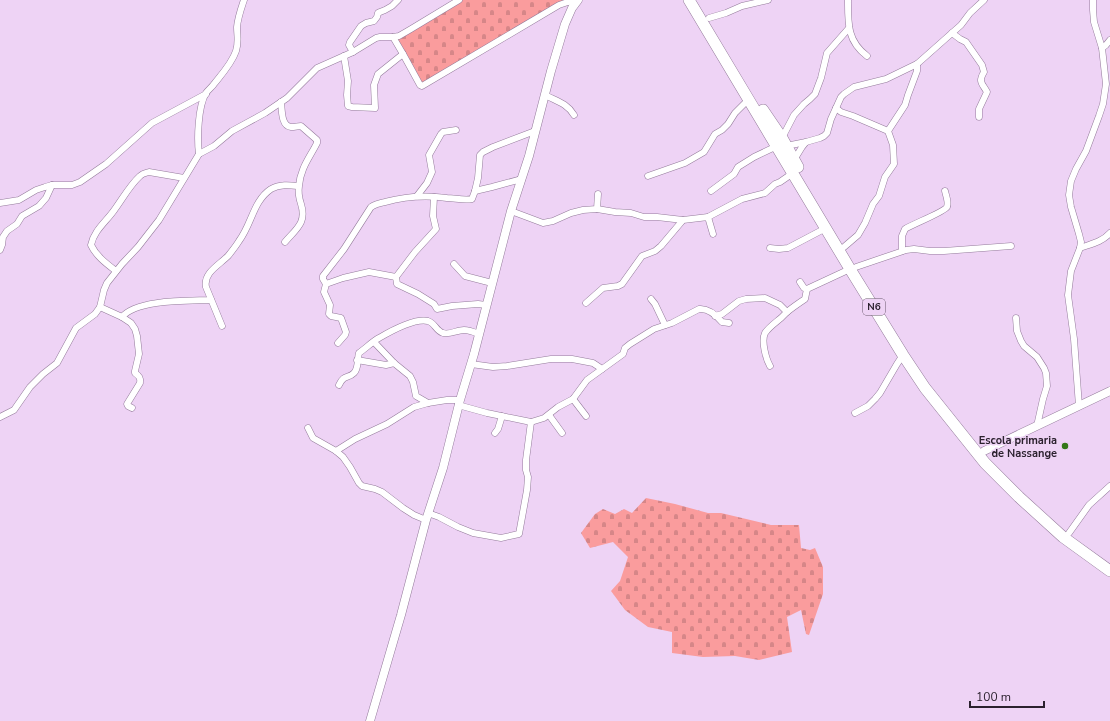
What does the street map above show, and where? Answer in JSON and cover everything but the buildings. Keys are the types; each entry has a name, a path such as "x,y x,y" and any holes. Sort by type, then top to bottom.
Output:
{"highway":[{"name":"N6","path":"689,0 748,100 794,160 844,247 871,302 903,356 925,388 985,463 1019,497 1064,537 1110,571"},
{"name":"N6","path":"697,0 709,18 781,143 793,172 826,228 926,378 966,432 1022,490 1069,533 1110,563"}],"street":[{"path":"199,154 200,108 206,94 224,71 236,51 239,42 237,28 244,0"},
{"path":"353,52 349,45 361,26 374,21 378,13 389,8 398,0"},
{"path":"0,416 14,410 30,386 57,363 76,328 95,314 100,307 107,283 159,220 199,154 214,146 232,131 265,113 280,102 292,93 316,68 353,52 376,38 398,36 459,0"},
{"path":"393,37 420,85 422,86 559,5 577,0"},
{"path":"370,721 401,615 427,517 443,468 459,403 471,364 511,212 522,179 565,24 577,0"},
{"path":"709,18 742,6 768,0"},
{"path":"848,0 849,28 851,36 854,43 867,56"},
{"path":"711,191 734,174 738,167 781,143 806,142 824,136 841,97 844,94 854,87 886,79 917,64 961,25 976,6 984,0"},
{"path":"1079,406 1074,339 1068,295 1071,271 1081,242 1069,195 1071,181 1086,151 1103,104 1106,84 1102,48 1094,22 1093,0"},
{"path":"781,143 794,115 815,94 821,78 827,52 849,28"},
{"path":"952,33 966,42 982,65 984,72 980,82 987,92 979,109 979,117"},
{"path":"1102,48 1110,40"},
{"path":"344,56 348,81 348,106 375,108 374,85 378,74 403,54"},
{"path":"888,131 905,105 917,71 917,64"},
{"path":"0,203 18,200 36,190 52,185 72,185 86,179 106,164 152,123 206,94"},
{"path":"545,95 567,106 574,115"},
{"path":"648,176 685,163 704,152 715,134 728,124 735,113 748,100"},
{"path":"280,102 284,121 289,127 301,126 315,138 318,143 302,170 298,186 303,214 302,222 285,242"},
{"path":"836,108 841,112 888,131 893,145 894,164 885,177 879,196 858,235 844,247"},
{"path":"416,196 432,172 429,155 441,134 456,130"},
{"path":"338,342 346,332 341,318 329,315 330,305 324,292 326,284 323,276 344,249 371,207 376,204 392,200 416,196 469,200 475,191 480,155 483,152 535,131"},
{"path":"794,160 806,142"},
{"path":"116,271 104,262 92,247 91,243 100,226 141,175 149,172 184,178"},
{"path":"511,212 543,223 553,221 571,213 597,209 683,220 708,217 742,199 765,193 793,172"},
{"path":"475,191 522,179"},
{"path":"0,250 3,237 7,232 17,224 22,216 39,206 46,198 52,185"},
{"path":"222,326 211,300 205,282 206,279 212,270 228,255 240,240 246,231 255,208 261,199 272,189 281,185 298,186"},
{"path":"902,251 902,236 905,229 946,208 948,201 944,191"},
{"path":"597,209 598,194"},
{"path":"434,197 433,216 436,229 396,276 397,284 434,304 437,309 452,306 478,304 486,305"},
{"path":"708,217 713,234"},
{"path":"586,303 603,288 622,284 642,256 655,251 661,246 683,220"},
{"path":"770,248 788,248 826,228"},
{"path":"1080,248 1098,242 1110,233"},
{"path":"807,289 853,268 902,251 914,249 944,252 1011,246"},
{"path":"454,264 465,276 492,283"},
{"path":"326,284 369,272 396,276"},
{"path":"800,282 804,288 807,289"},
{"path":"770,366 765,348 764,335 787,312 805,299 807,289"},
{"path":"716,316 722,314 739,301 746,299 765,298 780,305 787,312"},
{"path":"651,299 665,325"},
{"path":"122,317 130,310 138,306 178,301 211,300"},
{"path":"100,307 122,317 135,329 139,346 135,373 140,378 140,383 127,404 132,408"},
{"path":"336,451 355,439 387,424 414,407 428,403 447,400 502,416 530,422 544,418 558,407 573,399 587,380 622,354 625,348 654,329 699,309 704,309 716,316 722,322 729,323"},
{"path":"1016,318 1017,331 1021,341 1024,346 1037,357 1046,373 1047,386 1042,399 1038,426"},
{"path":"339,385 344,377 355,372 359,353 379,337 415,322 423,320 433,323 439,331 448,334 463,330 479,334"},
{"path":"374,342 394,363 410,376 416,396 428,403"},
{"path":"855,413 868,406 875,400 903,356"},
{"path":"471,364 493,367 557,359 572,359 593,362 602,369"},
{"path":"357,360 386,365 394,363"},
{"path":"984,451 1110,391"},
{"path":"573,399 586,416"},
{"path":"549,415 562,433"},
{"path":"495,433 498,429 502,416"},
{"path":"308,428 313,438 336,451 347,462 362,486 382,492 414,515 439,517 473,533 501,538 519,534 527,490 528,477 526,460 530,422"},
{"path":"1069,533 1089,505 1110,486"}],"green space":[{"path":"463,0 564,0 418,87 393,42"},
{"path":"646,498 708,513 721,513 771,525 799,525 801,548 810,550 815,548 823,567 823,594 809,635 806,634 801,610 787,617 792,652 759,660 735,656 703,657 672,653 672,632 648,627 625,610 611,591 620,581 628,557 613,542 590,548 581,533 595,514 603,509 615,514 624,509 632,513"}],"place":[{"name":"Escola primaria de Nassange","path":"1065,446"}]}
